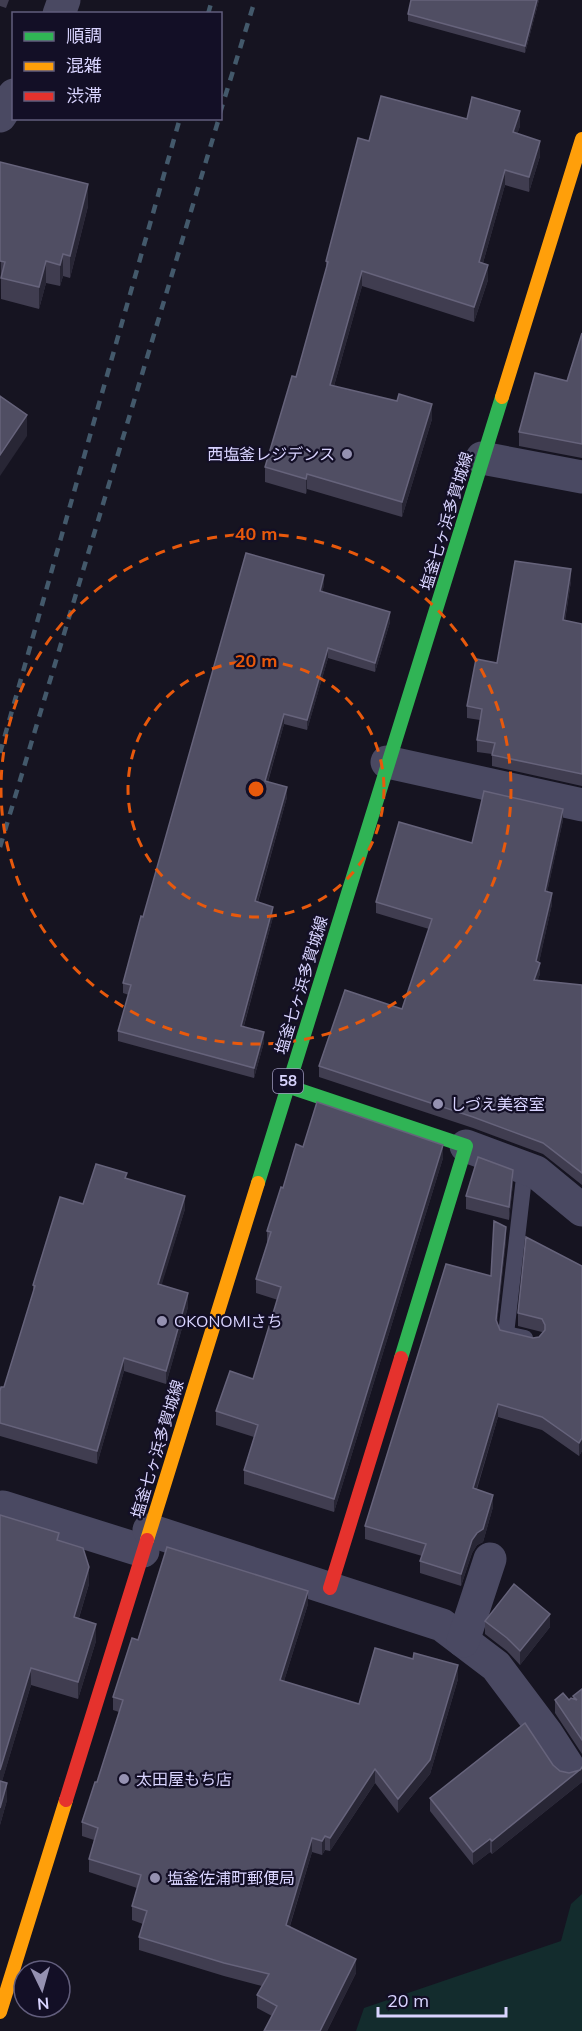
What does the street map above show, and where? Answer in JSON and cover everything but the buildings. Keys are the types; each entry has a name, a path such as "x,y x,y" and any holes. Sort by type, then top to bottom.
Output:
{"main road":[{"name":"塩釜七ヶ浜多賀城線","path":"0,2012 387,762 581,147"},
{"path":"287,1086 466,1146 330,1588"}],"street":[{"path":"0,116 12,98"},
{"path":"482,458 582,477"},
{"path":"387,762 582,805"},
{"path":"466,1146 536,1172 582,1210"},
{"path":"3,1507 146,1540 330,1588 442,1626 496,1666 570,1768"},
{"path":"463,1641 490,1559"}],"lane":[{"path":"525,1169 506,1334 535,1340"}],"green space":[{"path":"582,1894 582,2031 356,2031 364,2008 561,1941 571,1904"}],"railway":[{"path":"209,12 212,0"},
{"path":"222,107 255,0"},
{"path":"0,753 179,120"},
{"path":"0,847 218,120"}],"traffic: fast":[{"path":"258,1183 502,397"},
{"path":"287,1086 466,1146 401,1358"}],"traffic: slow":[{"path":"502,397 582,139"},
{"path":"147,1540 258,1183"},
{"path":"0,2012 66,1800"}],"traffic: jam":[{"path":"330,1588 401,1358"},
{"path":"66,1800 147,1540"}],"place":[{"name":"西塩釜レジデンス","path":"347,454"},
{"name":"しづえ美容室","path":"438,1104"},
{"name":"OKONOMIさち","path":"162,1321"},
{"name":"太田屋もち店","path":"124,1779"},
{"name":"塩釜佐浦町郵便局","path":"155,1878"}]}
